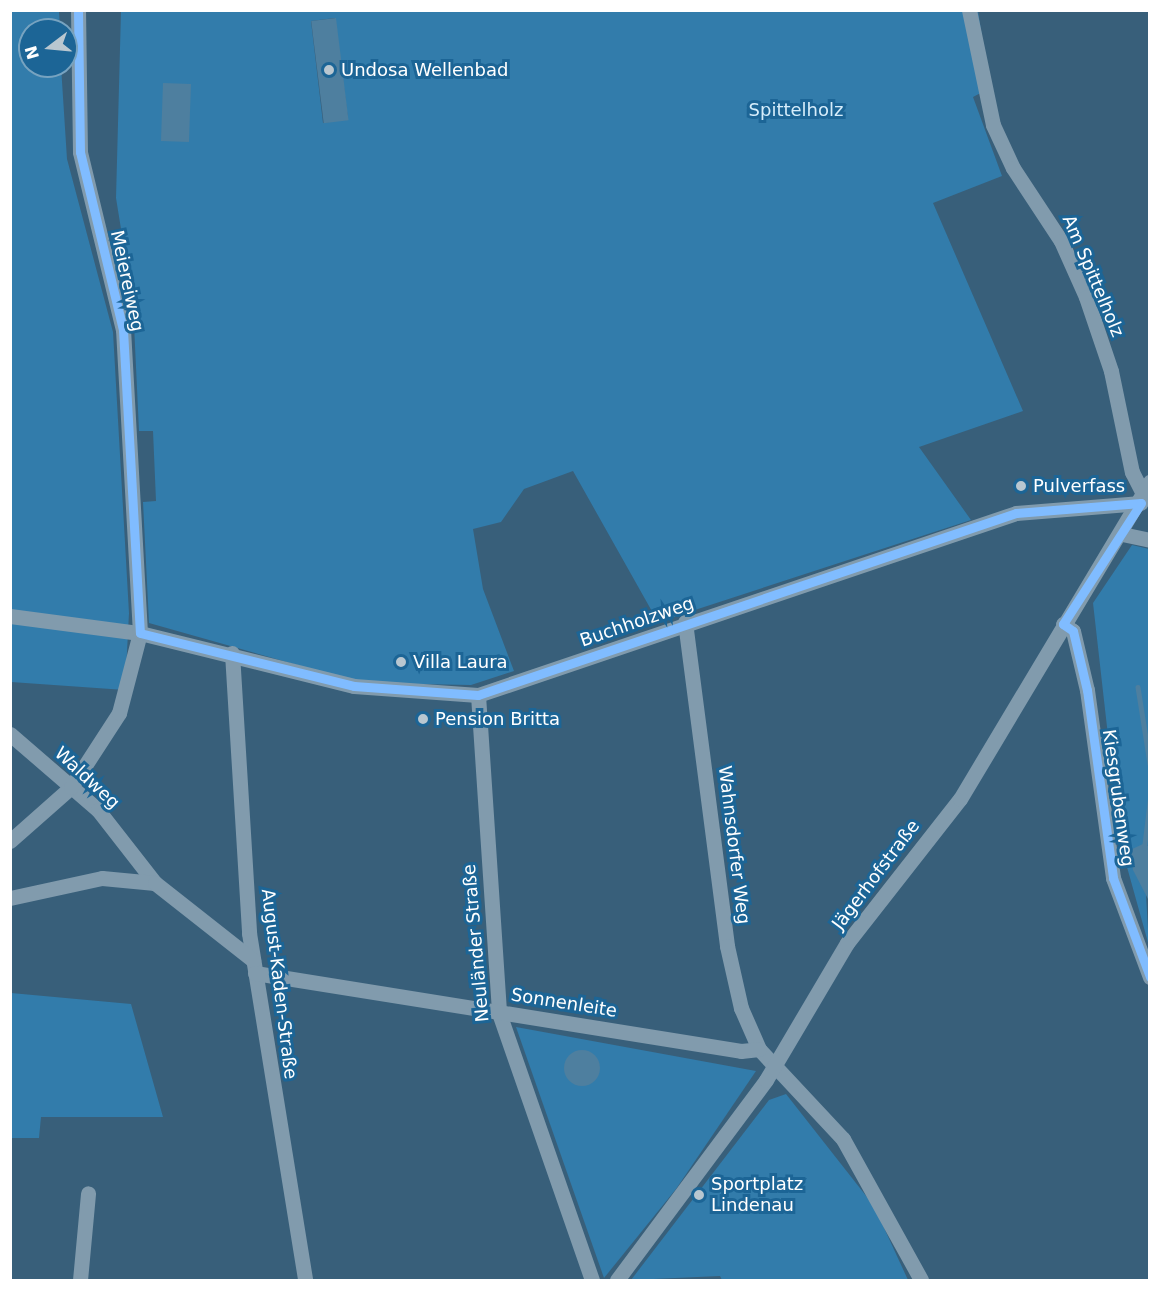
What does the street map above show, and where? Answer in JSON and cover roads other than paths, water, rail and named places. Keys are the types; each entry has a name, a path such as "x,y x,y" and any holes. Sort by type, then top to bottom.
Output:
{"street":[{"name":"Meiereiweg","path":"10,841 71,787 128,697 140,633 123,330 81,152 78,10"},
{"name":"Am Spittelholz","path":"969,10 993,125 1013,168 1062,241 1086,297 1111,371 1132,472 1145,494"},
{"name":"Buchholzweg","path":"10,616 140,633 232,653 354,686 478,695 685,622 1016,513 1145,494"},
{"name":"Jägerhofstraße","path":"617,1281 691,1187 773,1063 847,943 960,800 1063,624 1122,534 1145,494"},
{"path":"1122,534 1149,540"},
{"name":"Wahnsdorfer Weg","path":"685,622 729,956 741,1008 759,1049 773,1063"},
{"name":"Kiesgrubenweg","path":"1063,624 1073,631 1087,690 1113,878 1149,977"},
{"name":"August-Kaden-Straße","path":"232,653 254,966 305,1281"},
{"name":"Neuländer Straße","path":"478,695 499,1013 592,1281"},
{"name":"Waldweg","path":"10,734 98,810 155,883"},
{"path":"10,898 102,878 155,883"},
{"name":"Sonnenleite","path":"155,883 254,966 499,1013 741,1051 759,1049"},
{"path":"773,1063 843,1139 921,1281"},
{"path":"80,1281 88,1193"}],"waterway":[{"path":"1138,687 1150,764"},
{"path":"1144,848 1150,799"}],"place":[{"name":"Undosa Wellenbad","path":"329,70"},
{"name":"Pulverfass","path":"1021,486"},
{"name":"Villa Laura","path":"401,662"},
{"name":"Pension Britta","path":"423,719"},
{"name":"Sportplatz Lindenau","path":"699,1195"}],"park label":[{"name":"Spittelholz","path":"796,110"}]}
